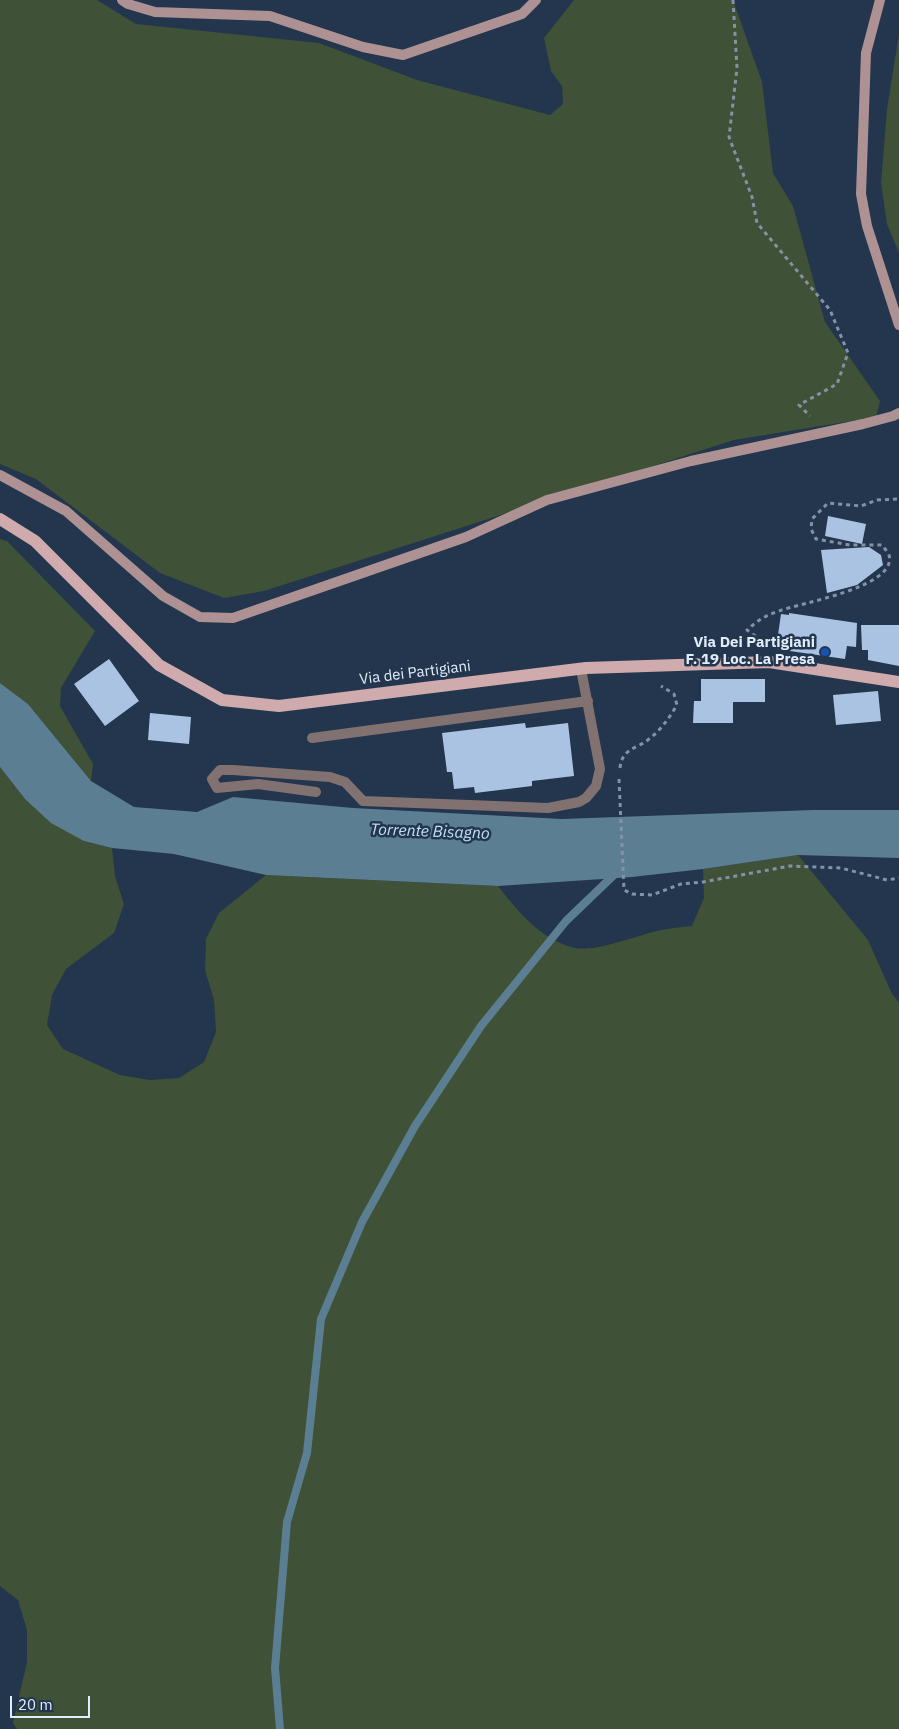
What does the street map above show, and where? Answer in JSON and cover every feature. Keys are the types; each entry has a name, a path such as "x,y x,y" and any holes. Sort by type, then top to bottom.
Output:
{"main road":[{"name":"Via dei Partigiani","path":"0,519 35,541 159,665 222,700 279,706 581,669 769,662 899,682"}],"street":[{"path":"122,0 128,4 154,12 270,16 363,47 403,55 522,14 536,0"},
{"path":"880,0 866,52 861,194 867,226 899,325"},
{"path":"0,475 66,511 163,596 200,617 233,618 466,537 547,500 691,461 863,424 899,413"}],"lane":[{"path":"316,792 258,784 217,788 212,779 220,770 330,777 345,782 363,801 548,808 568,805 586,798 599,779 600,769 581,669"},
{"path":"312,738 588,701"}],"path":[{"path":"733,0 737,68 729,138 752,197 757,223 830,310 848,353 837,384 799,405 812,418"},
{"path":"769,662 766,644 747,630 758,619 860,586 883,574 888,564 889,555 882,545 850,545 816,538 811,529 812,518 828,503 861,506 877,500 899,499"},
{"path":"660,685 674,694 677,705 666,723 648,741 632,747 621,760 618,783 624,890 632,894 652,895 681,884 703,882 790,866 841,868 887,880 899,878"}],"green space":[{"path":"0,0 97,0 136,24 319,43 417,80 550,115 563,104 562,86 551,71 544,38 574,0 733,0 762,82 773,173 793,206 825,322 880,401 876,417 734,440 264,591 224,598 160,573 36,479 0,464"},
{"path":"899,34 899,253 887,224 881,183 887,109"},
{"path":"0,539 7,541 95,631 61,688 60,706 93,764 91,781 28,704 0,683"},
{"path":"0,767 25,799 84,841 112,848 115,876 124,904 114,933 66,969 52,995 47,1025 63,1049 120,1075 150,1080 179,1078 204,1062 216,1032 214,1000 205,970 206,939 219,913 266,875 498,886 521,914 548,937 571,947 591,948 661,930 692,926 704,898 703,869 798,855 868,940 892,994 899,1002 899,1729 17,1729 13,1723 27,1662 27,1630 18,1600 0,1586"}],"water":[{"name":"Torrente Bisagno","path":"0,683 28,704 91,781 134,807 197,812 233,797 353,808 562,819 813,810 899,810 899,858 798,855 632,877 498,886 266,875 174,854 112,848 84,841 51,823 25,799 0,767"}],"building":[{"path":"828,516 866,524 862,544 825,536"},
{"path":"869,547 881,555 883,565 857,585 827,593 821,550"},
{"path":"789,613 857,623 856,647 847,646 845,659 776,649 781,614 789,615"},
{"path":"861,625 899,625 899,666 868,660 868,650 862,650"},
{"path":"109,659 139,701 105,726 74,684"},
{"path":"701,679 765,679 765,702 733,702 733,723 693,723 694,701 701,701"},
{"path":"878,691 881,721 836,725 833,695"},
{"path":"150,713 191,717 189,744 148,740"},
{"path":"525,723 526,728 568,723 574,776 532,781 532,786 475,793 474,787 454,789 452,772 447,772 442,733"}],"waterway":[{"path":"280,1729 275,1668 287,1522 307,1453 321,1319 362,1222 415,1126 481,1026 566,921 617,872"}],"place":[{"name":"Via Dei Partigiani F. 19 Loc. La Presa","path":"825,652"}]}
